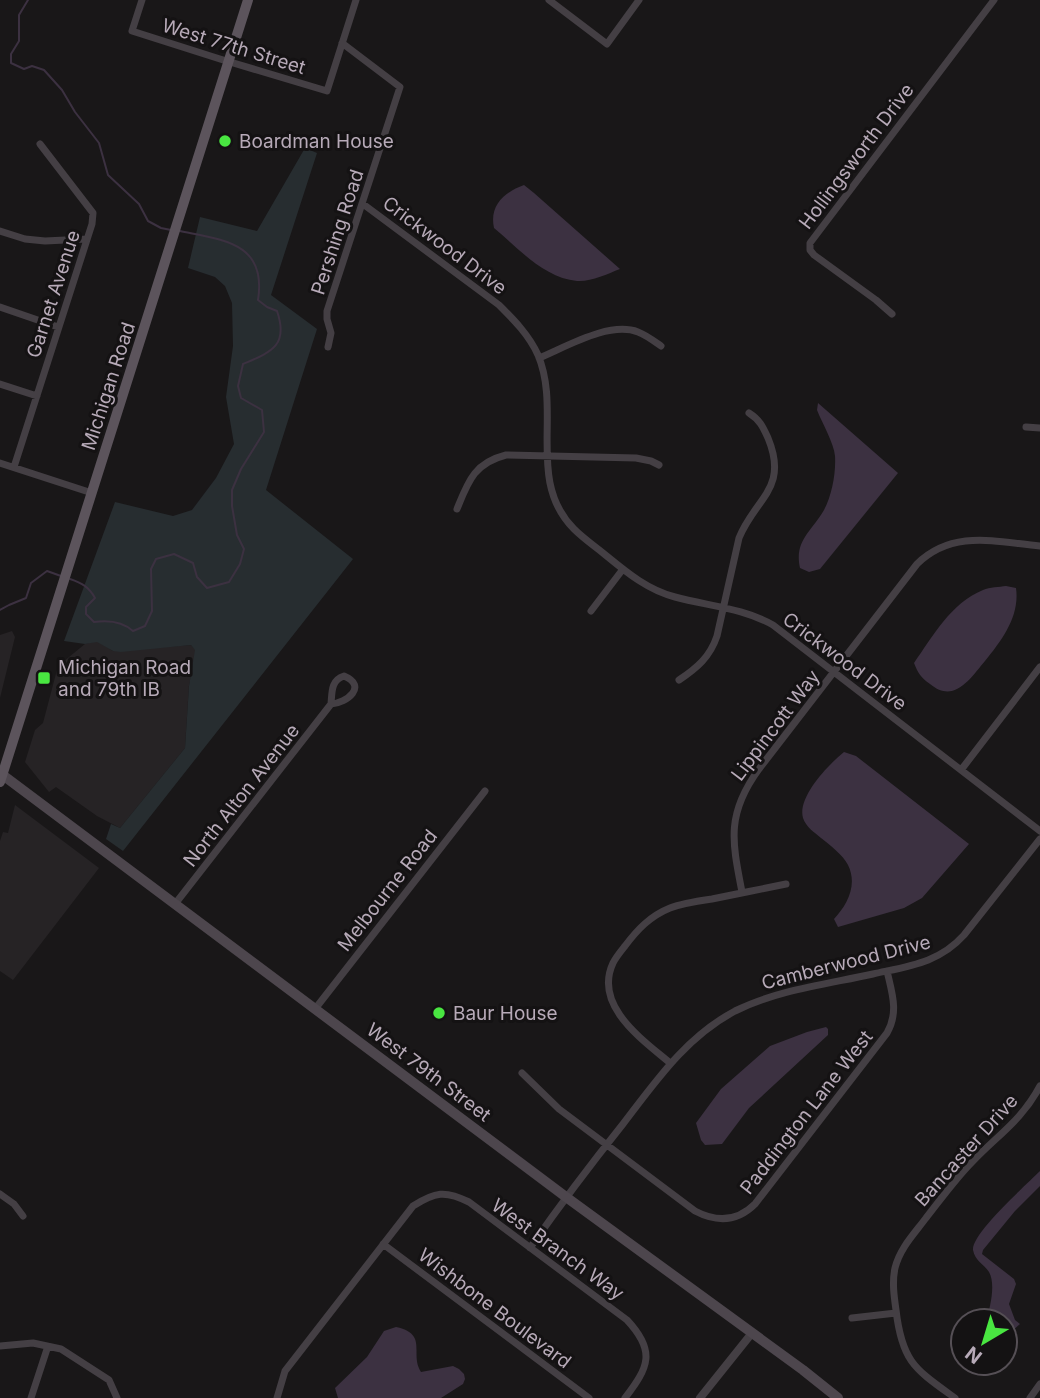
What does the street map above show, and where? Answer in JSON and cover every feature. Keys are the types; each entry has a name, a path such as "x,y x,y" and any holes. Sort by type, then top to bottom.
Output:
{"main road":[{"name":"Michigan Road","path":"1,776 248,0"},
{"name":"West 79th Street","path":"1,776 838,1398"}],"street":[{"name":"West 77th Street","path":"142,0 132,31 327,90 342,43"},
{"path":"342,43 356,0"},
{"path":"549,0 607,44 639,0"},
{"name":"Hollingsworth Drive","path":"892,314 814,255 810,250 810,243 993,0"},
{"name":"Pershing Road","path":"328,347 331,333 327,310 400,87 342,43"},
{"name":"Garnet Avenue","path":"14,467 92,224 93,213 40,144"},
{"name":"Crickwood Drive","path":"363,204 499,305 526,334 543,372 548,401 547,472 553,496 567,522 579,534 623,569 660,592 746,612 773,625 1040,831"},
{"path":"0,231 26,239 45,241 86,239"},
{"path":"0,307 58,327"},
{"path":"538,358 600,332 618,328 639,332 661,346"},
{"path":"0,384 37,396"},
{"path":"679,680 698,667 710,654 718,636 739,539 746,523 769,492 775,470 772,449 764,428 758,419 749,413"},
{"path":"1026,427 1040,428"},
{"path":"457,509 471,478 490,460 506,455 636,457 659,466"},
{"path":"0,463 92,493"},
{"name":"Lippincott Way","path":"743,892 733,840 735,818 741,798 751,780 914,569 936,549 965,540 1040,546"},
{"path":"591,611 623,569"},
{"path":"961,770 1040,667"},
{"name":"North Alton Avenue","path":"175,904 331,704"},
{"name":"Melbourne Road","path":"315,1009 485,791"},
{"name":"Camberwood Drive","path":"530,1248 670,1063 705,1030 743,1007 786,993 927,961 944,953 956,944 1040,839"},
{"path":"670,1063 635,1033 619,1014 609,988 613,963 638,929 660,913 682,905 786,884"},
{"name":"Paddington Lane West","path":"606,1145 695,1211 714,1219 729,1219 743,1214 755,1204 887,1033 893,1022 894,1003 887,971"},
{"path":"522,1073 559,1109 606,1145"},
{"name":"Bancaster Drive","path":"955,1398 922,1373 908,1357 900,1338 893,1292 898,1258 905,1245 964,1170 1021,1116 1040,1086"},
{"path":"0,1194 14,1204 23,1216"},
{"name":"West Branch Way","path":"383,1244 413,1206 428,1196 453,1195 469,1202 627,1320 639,1334 646,1360 643,1373 625,1398"},
{"path":"277,1398 285,1371 383,1244"},
{"name":"Wishbone Boulevard","path":"383,1244 589,1398"},
{"path":"852,1318 896,1312"},
{"path":"701,1398 752,1333"},
{"path":"0,1346 33,1343 61,1349 109,1380 117,1398"},
{"path":"31,1398 48,1346"},
{"path":"1030,1398 1040,1384"}],"shaded area":[{"path":"305,148 317,153 271,295 317,329 266,490 353,559 123,851 106,839 111,824 120,828 185,748 189,686 195,650 191,645 121,652 113,651 97,642 85,644 64,641 115,502 173,516 192,510 216,478 234,444 226,397 233,346 232,303 225,286 215,277 188,268 200,217 257,231"},
{"path":"524,185 620,269 593,279 577,281 553,274 522,253 494,228 493,220 500,200"},
{"path":"818,403 898,473 820,569 809,572 800,568 799,551 827,504 835,469 834,451 817,410"},
{"path":"1006,586 1016,588 1017,598 1012,618 998,645 973,675 961,687 947,691 924,680 914,663 944,621 961,603 972,596 986,589"},
{"path":"12,631 15,637 0,698 0,635"},
{"path":"97,641 113,651 191,645 196,650 189,686 185,748 120,828 97,816 56,787 49,792 25,762 35,730 43,723 58,666 85,644"},
{"path":"844,752 856,756 969,844 922,898 904,908 838,927 834,919 850,894 851,872 840,854 806,824 802,810 809,791 830,764"},
{"path":"15,805 99,868 13,980 0,971 0,841 3,832 8,833"},
{"path":"826,1027 828,1035 749,1108 722,1144 705,1145 696,1123 721,1089 770,1046"},
{"path":"1040,1171 1040,1186 983,1250 982,1254 1014,1279 1016,1284 1010,1307 990,1307 991,1277 973,1250 990,1221"},
{"path":"396,1327 412,1334 421,1372 453,1366 464,1374 463,1384 441,1398 338,1398 335,1388 367,1357 384,1331"}],"waterway":[{"path":"28,0 19,15 19,41 11,54 11,63 24,69 32,66 44,70 62,90 99,143 108,175 139,204 148,221 171,230"},
{"path":"70,579 85,586 95,598 86,607 86,614 94,622 115,622 133,631 145,626 152,611 151,569 156,559 174,554 193,563 197,577 207,588 229,582 240,564 244,549 237,535 232,490 241,469 264,432 262,410 241,398 238,386 243,364 262,356 275,346 281,332 280,323 277,311 258,300 259,281 256,266 249,255 226,242 180,231"},
{"path":"0,610 26,598 31,583 47,571 61,576"}],"place":[{"name":"Boardman House","path":"225,141"},
{"name":"Michigan Road and 79th IB","path":"44,678"},
{"name":"Baur House","path":"439,1013"}]}
